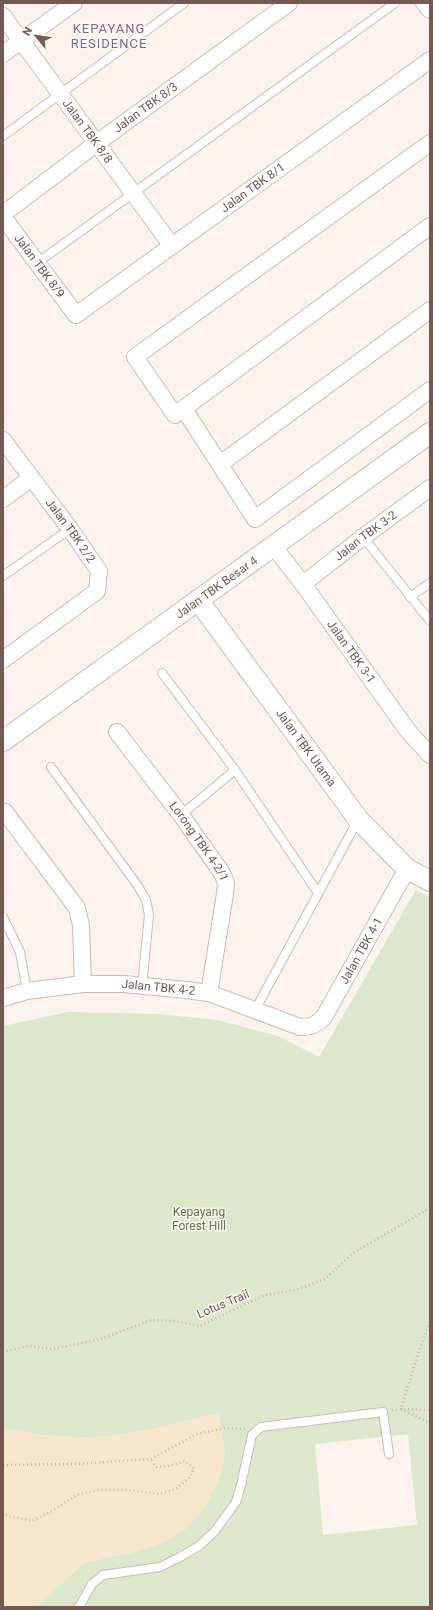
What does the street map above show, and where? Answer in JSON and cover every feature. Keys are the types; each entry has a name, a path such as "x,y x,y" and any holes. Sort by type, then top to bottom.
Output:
{"street":[{"name":"Jalan TBK 8/3","path":"3,214 97,143 289,3"},
{"path":"424,3 430,10"},
{"path":"3,54 71,4"},
{"name":"Jalan TBK 8/8","path":"3,16 172,246"},
{"name":"Jalan TBK 8/1","path":"76,315 430,60"},
{"path":"430,142 135,357 175,416 430,226"},
{"name":"Jalan TBK 8/9","path":"3,217 76,315"},
{"path":"220,464 430,310"},
{"path":"184,409 255,518 430,390"},
{"name":"Jalan TBK Besar 4","path":"3,741 430,433"},
{"name":"Jalan TBK 2/2","path":"3,440 70,530 98,571 97,591 3,660"},
{"path":"3,499 32,478"},
{"name":"Jalan TBK 3-2","path":"303,584 362,537 430,488"},
{"name":"Jalan TBK 3-1","path":"274,547 303,584 408,731 430,754"},
{"name":"Jalan TBK Utama","path":"198,600 358,819 406,868 430,881"},
{"name":"Lorong TBK 4-2/1","path":"117,732 222,873 226,883 209,993"},
{"path":"5,812 77,908 81,925 83,984"},
{"name":"Jalan TBK 4-1","path":"310,1027 324,1017 406,868"},
{"name":"Jalan TBK 4-2","path":"3,998 27,991 83,984 142,986 209,993 300,1027 310,1027"}],"lane":[{"path":"3,136 184,3"},
{"path":"36,263 395,3"},
{"path":"3,576 70,530"},
{"path":"362,537 430,621"},
{"path":"410,597 430,583"},
{"path":"162,673 235,770 318,893"},
{"path":"51,767 146,900 149,915 142,986"},
{"path":"180,815 235,770"},
{"path":"255,1010 358,819"},
{"path":"3,917 20,952 27,991"},
{"path":"79,1607 92,1584 103,1575 160,1567 199,1546 214,1531 236,1502 250,1441 252,1435 261,1426 383,1412 389,1454"}],"path":[{"name":"Lotus Trail","path":"3,1352 28,1346 52,1349 101,1339 151,1320 175,1321 200,1326 265,1295 296,1290 325,1279 353,1253 430,1208"},
{"path":"401,1408 430,1322"},
{"path":"401,1408 430,1423"},
{"path":"383,1412 401,1408 430,1410"},
{"path":"3,1465 75,1464 150,1459 196,1434 226,1428 256,1430"},
{"path":"3,1514 32,1521 52,1511 78,1494 98,1490 128,1490 159,1494 176,1489 192,1476 194,1468 185,1462 169,1466 156,1467 150,1459"}],"green space":[{"name":"Kepayang Forest Hill","path":"416,890 430,897 430,1607 36,1607 85,1562 139,1551 167,1541 225,1455 219,1413 144,1431 92,1438 41,1435 3,1429 3,1026 68,1012 157,1014 218,1020 278,1036 319,1057","holes":["408,1434 417,1525 323,1535 315,1444"]}],"sand":[{"path":"219,1413 225,1455 221,1475 203,1511 186,1529 167,1541 139,1551 85,1562 36,1607 3,1607 3,1429 41,1435 92,1438 144,1431"}],"district":[{"name":"KEPAYANG RESIDENCE","path":"109,36"}]}
